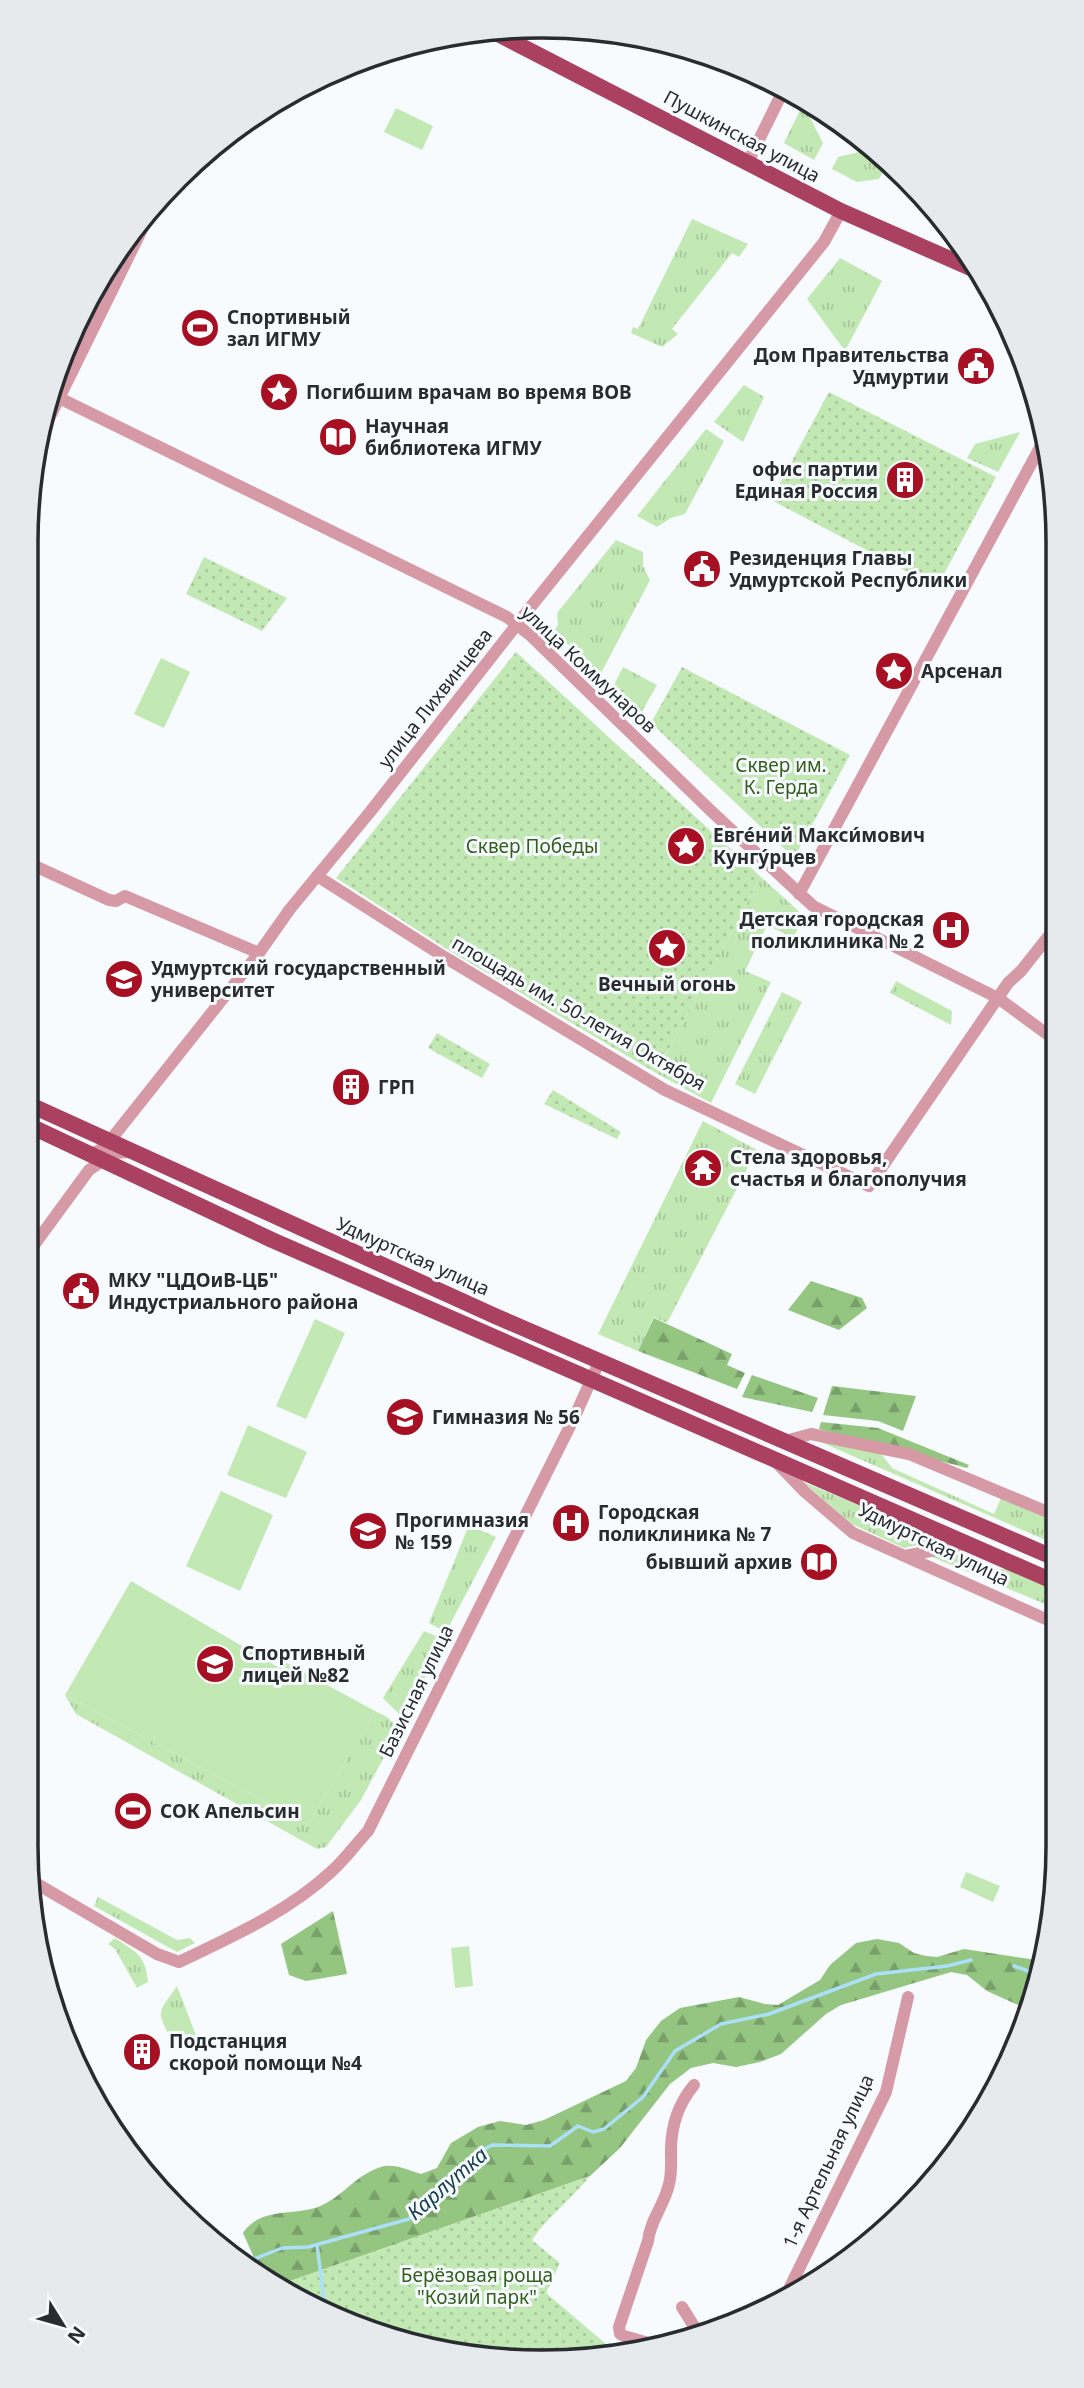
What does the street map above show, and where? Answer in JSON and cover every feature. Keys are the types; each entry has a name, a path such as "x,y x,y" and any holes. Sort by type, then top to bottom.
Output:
{"main road":[{"name":"Пушкинская улица","path":"510,40 841,211 963,265"},
{"name":"Удмуртская улица","path":"38,1109 495,1316 1046,1554"},
{"name":"Удмуртская улица","path":"38,1130 272,1240 1046,1578"},
{"path":"272,1240 281,1220"},
{"path":"486,1335 495,1316"},
{"path":"728,1440 737,1421"}],"street":[{"path":"748,162 780,98"},
{"name":"улица Лихвинцева","path":"96,1157 517,624 824,242 841,211"},
{"path":"70,367 128,255"},
{"name":"улица Коммунаров","path":"60,398 517,624 813,906 998,998 1046,1033"},
{"path":"799,894 1037,452"},
{"path":"38,867 109,900 116,901 125,896 259,953"},
{"name":"площадь им. 50-летия Октября","path":"317,876 446,958 665,1090 869,1186 998,998"},
{"path":"998,998 1046,939"},
{"path":"38,1240 96,1157 130,1152"},
{"name":"Базисная улица","path":"41,1886 157,1954 179,1962 265,1920 306,1893 333,1870 368,1830 600,1360"},
{"path":"785,1441 811,1434 909,1454 1046,1511"},
{"name":"Удмуртская улица","path":"772,1458 805,1492 853,1533 1046,1619"},
{"path":"905,1556 966,1544"},
{"name":"1-я Артельная улица","path":"792,2283 886,2092 908,1997"},
{"path":"639,2340 624,2336 619,2331 620,2323 648,2241 649,2230 669,2187 672,2127 687,2093 694,2085"},
{"path":"682,2307 694,2326"}],"green space":[{"path":"396,108 433,126 422,150 384,132"},
{"path":"800,110 809,115 823,143 814,160 784,143"},
{"path":"860,152 883,172 879,179 857,182 832,169 838,157"},
{"path":"692,219 748,244 739,257 732,253 672,329 678,334 662,347 631,333 633,327 638,329"},
{"path":"840,258 882,281 845,351 807,299"},
{"path":"744,385 764,397 743,442 714,422"},
{"path":"829,392 996,477 937,587 771,500"},
{"path":"706,429 724,441 685,514 671,518 657,527 637,516"},
{"path":"1020,432 998,472 967,458 975,444"},
{"path":"616,540 643,552 643,566 650,580 600,675 554,631 558,625 557,613"},
{"path":"204,557 287,598 262,631 186,594"},
{"name":"Сквер Победы","path":"516,652 761,877 656,1073 450,951 336,878"},
{"path":"161,658 190,672 164,728 134,714"},
{"path":"623,667 657,685 641,713 613,687"},
{"name":"Сквер им. К. Герда","path":"682,667 850,755 794,858 651,723"},
{"path":"761,877 804,916 793,938 767,925 745,971 771,982 711,1103 656,1073"},
{"path":"896,981 952,1011 951,1025 890,993"},
{"path":"782,992 802,1002 755,1094 735,1084"},
{"path":"437,1033 490,1064 482,1078 428,1048"},
{"path":"553,1090 621,1132 617,1139 544,1104"},
{"path":"703,1121 757,1150 667,1323 654,1317 638,1351 598,1334"},
{"path":"811,1281 862,1298 867,1308 839,1330 788,1310"},
{"path":"654,1318 732,1354 727,1365 745,1373 737,1389 638,1351"},
{"path":"315,1319 345,1333 306,1419 276,1406"},
{"path":"752,1375 818,1398 812,1412 742,1397"},
{"path":"832,1386 916,1396 903,1431 878,1421 823,1415"},
{"path":"821,1422 878,1428 969,1465 967,1468 819,1429"},
{"path":"248,1425 307,1452 286,1498 227,1475"},
{"path":"816,1440 879,1451 892,1468 994,1514 1001,1498 1046,1517 1046,1540"},
{"path":"803,1482 942,1540 904,1548 852,1524"},
{"path":"221,1491 273,1515 240,1591 186,1566"},
{"path":"469,1525 496,1537 446,1632 429,1623"},
{"path":"951,1552 994,1569 1009,1569 1046,1585 1046,1604 927,1555"},
{"path":"131,1581 276,1666 287,1663 375,1711 308,1825 65,1695"},
{"path":"424,1631 445,1640 404,1719 383,1698"},
{"path":"65,1695 308,1825 375,1711 387,1717 399,1729 361,1800 326,1847 317,1849 76,1714"},
{"path":"966,1872 1000,1886 993,1902 960,1887"},
{"path":"98,1897 177,1940 190,1938 195,1943 177,1952 94,1906"},
{"path":"333,1911 347,1974 306,1981 289,1975 281,1944"},
{"path":"115,1938 139,1955 145,1965 148,1982 137,1988 115,1949 108,1944"},
{"path":"877,1939 899,1943 914,1953 926,1956 937,1957 964,1949 1032,1960 1020,2006 987,1991 967,1975 951,1972 841,2005 826,2014 781,2054 760,2062 736,2067 713,2063 691,2068 670,2084 620,2148 590,2176 289,2281 255,2260 243,2233 258,2219 318,2207 362,2176 383,2166 400,2167 421,2174 437,2168 451,2143 478,2127 500,2121 526,2125 544,2120 626,2081 636,2068 646,2040 661,2021 680,2008 739,1997 778,2005 820,1980 830,1965 856,1943"},
{"path":"469,1946 473,1986 455,1988 451,1948"},
{"path":"177,1986 202,2051 184,2044 178,2032 170,2036 162,2021 162,2010"},
{"name":"Берёзовая роща \"Козий парк\"","path":"590,2176 532,2240 560,2263 546,2293 608,2345 542,2350 444,2340 380,2323 319,2298 289,2281"}],"waterway":[{"name":"Карлутка","path":"254,2259 282,2248 308,2247 409,2219 422,2200 439,2195 461,2175 474,2155 492,2145 550,2146 578,2126 593,2132 604,2129 643,2097 675,2051 721,2024 769,2014 876,1974 947,1966 971,1960"},
{"name":"Карлутка","path":"1014,1966 1029,1971"},
{"path":"317,2245 324,2300"}],"place":[{"name":"Спортивный зал ИГМУ","path":"200,328"},
{"name":"Дом Правительства Удмуртии","path":"976,366"},
{"name":"Погибшим врачам во время ВОВ","path":"279,392"},
{"name":"Научная библиотека ИГМУ","path":"338,437"},
{"name":"офис партии Единая Россия","path":"905,480"},
{"name":"Резиденция Главы Удмуртской Республики","path":"702,569"},
{"name":"Арсенал","path":"894,671"},
{"name":"Евге́ний Макси́мович Кунгу́рцев","path":"686,846"},
{"name":"Детская городская поликлиника № 2","path":"951,930"},
{"name":"Вечный огонь","path":"667,948"},
{"name":"Удмуртский государственный университет","path":"124,979"},
{"name":"ГРП","path":"351,1087"},
{"name":"Стела здоровья, счастья и благополучия","path":"703,1168"},
{"name":"МКУ \"ЦДОиВ-ЦБ\" Индустриального района","path":"81,1291"},
{"name":"Гимназия № 56","path":"405,1417"},
{"name":"Городская поликлиника № 7","path":"571,1523"},
{"name":"Прогимназия № 159","path":"368,1531"},
{"name":"бывший архив","path":"819,1562"},
{"name":"Спортивный лицей №82","path":"215,1664"},
{"name":"СОК Апельсин","path":"133,1811"},
{"name":"Подстанция скорой помощи №4","path":"142,2052"}]}
